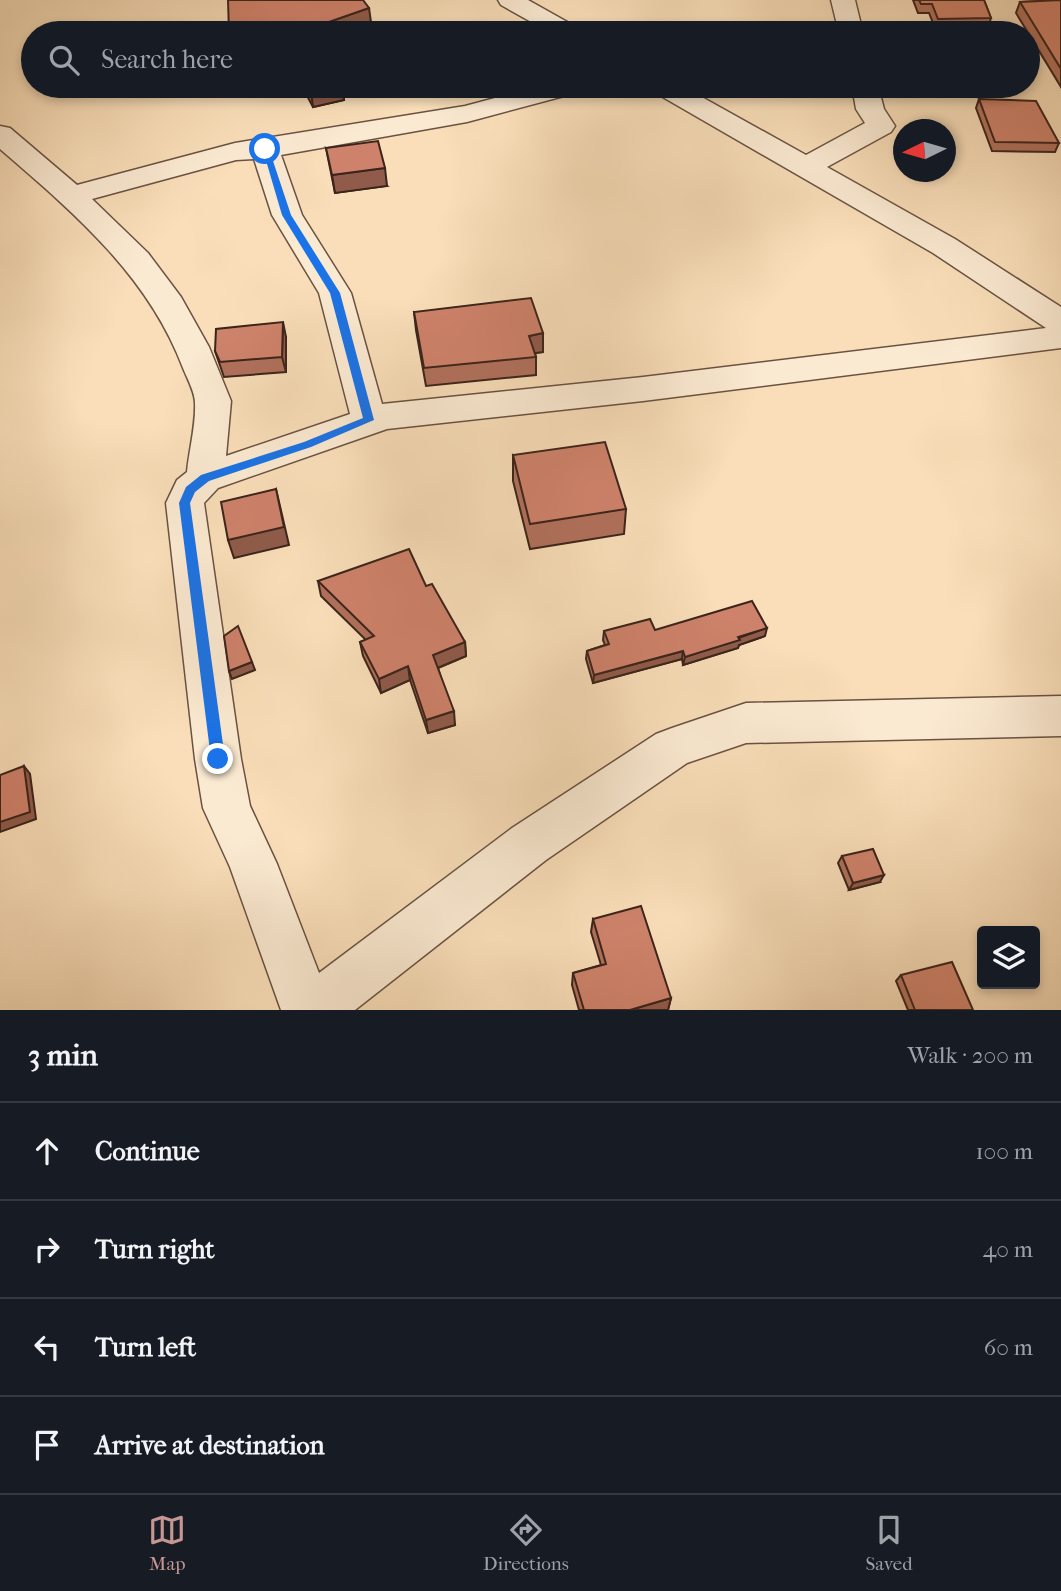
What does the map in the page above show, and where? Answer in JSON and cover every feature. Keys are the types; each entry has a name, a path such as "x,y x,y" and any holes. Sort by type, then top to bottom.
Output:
{"street":[{"path":"510,0 548,21"},
{"path":"843,0 848,21"},
{"path":"71,195 235,152 467,114 526,98"},
{"path":"684,98 944,246 1061,322"},
{"path":"806,167 881,126 870,109 867,98"},
{"path":"0,134 71,195 137,260 169,305 192,347 214,401 205,478"},
{"path":"265,149 287,215 335,293 369,420"},
{"path":"307,1010 253,864 227,808 218,759 185,503 190,490 205,478 308,444 369,420 413,411 643,389 1061,337"},
{"path":"313,1010 529,844 672,748 746,723 1061,716"}],"building":[{"path":"228,0 363,0 369,8 332,21 229,21"},
{"path":"919,0 984,0 991,18 938,19 932,4 921,4"},
{"path":"1061,0 1061,69 1040,35 1040,21 1032,21 1020,2"},
{"path":"979,99 1036,101 1059,143 995,142"},
{"path":"378,141 385,168 332,175 326,148"},
{"path":"531,298 543,333 529,336 536,357 424,368 414,312"},
{"path":"283,322 282,357 220,362 215,351 216,329"},
{"path":"605,442 626,509 530,524 513,455"},
{"path":"276,489 284,527 228,540 221,502"},
{"path":"409,549 426,586 432,584 465,642 433,655 454,711 426,720 408,666 379,679 360,642 374,636 318,581"},
{"path":"752,601 767,628 738,637 740,640 685,657 683,651 594,675 587,651 609,644 604,631 650,619 655,630"},
{"path":"238,626 252,662 229,671 224,636"},
{"path":"24,766 30,812 0,822 0,775"},
{"path":"873,849 884,875 853,883 842,856"},
{"path":"641,906 671,998 630,1010 584,1010 573,973 606,964 593,919"},
{"path":"952,962 973,1010 915,1010 901,975"}],"route":[{"path":"218,759 185,503 190,490 205,478 308,444 369,420 335,293 287,215 265,149"}]}
